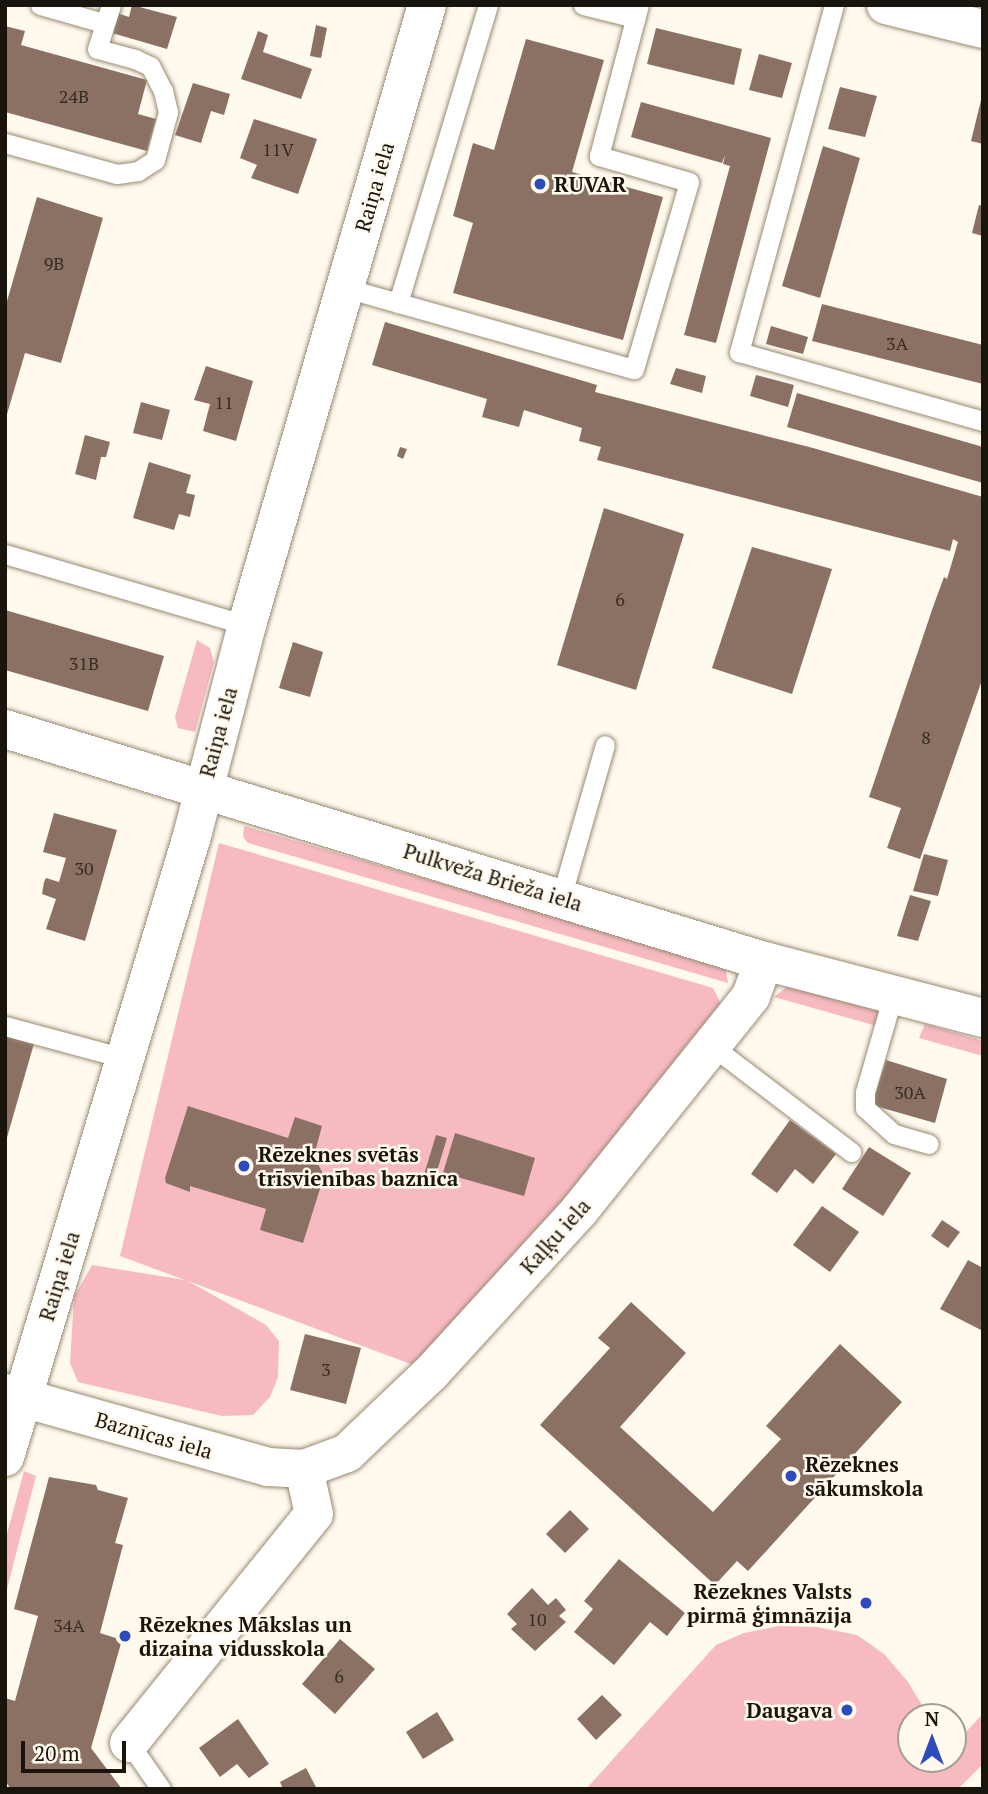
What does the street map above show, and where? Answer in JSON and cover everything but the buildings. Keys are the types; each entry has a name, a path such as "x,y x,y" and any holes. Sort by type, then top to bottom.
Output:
{"street":[{"name":"Raiņa iela","path":"5,1457 14,1395 124,1058 192,836 247,625 427,5"},
{"path":"886,5 983,29"},
{"name":"Pulkveža Brieža iela","path":"5,729 203,787 764,961 983,1018"},
{"name":"Kaļķu iela","path":"304,1469 347,1453 397,1408 579,1211 751,996 764,961"},
{"name":"Baznīcas iela","path":"14,1395 184,1442 233,1459 268,1467 304,1469"},
{"path":"130,1743 314,1514 304,1469"}],"lane":[{"path":"5,143 117,174 138,171 155,160 168,112 163,91 150,66 97,49 107,14 40,5"},
{"path":"398,303 488,5"},
{"path":"345,288 634,369 689,182 599,156 637,12 583,5"},
{"path":"834,5 739,352 983,421"},
{"path":"5,554 247,625"},
{"path":"561,898 605,745"},
{"path":"893,995 865,1092 865,1108 894,1134 929,1144"},
{"path":"5,1026 124,1058"},
{"path":"712,1045 851,1152"},
{"path":"130,1743 161,1789"}],"shaded area":[{"path":"197,640 210,648 214,662 195,732 178,728 175,717"},
{"path":"244,826 717,963 726,970 728,983 248,843 243,837"},
{"path":"219,843 713,988 720,1002 719,1008 432,1372 188,1281 266,1325 279,1341 278,1377 270,1397 253,1415 222,1416 78,1382 70,1363 74,1297 92,1265 185,1280 120,1256"},
{"path":"788,986 877,1010 880,1013 877,1026 774,997"},
{"path":"925,1024 983,1041 983,1056 919,1038"},
{"path":"24,1471 36,1476 5,1597 5,1541"},
{"name":"Daugava","path":"779,1626 817,1627 857,1635 884,1654 908,1682 921,1703 897,1703 897,1773 967,1773 967,1731 983,1714 983,1764 958,1789 586,1789 716,1645 744,1633"}],"place":[{"name":"RUVAR","path":"540,184"},
{"name":"Rēzeknes svētās trīsvienības baznīca","path":"244,1166"},
{"name":"Rēzeknes sākumskola","path":"791,1476"},
{"name":"Rēzeknes Valsts pirmā ģimnāzija","path":"866,1603"},
{"name":"Rēzeknes Mākslas un dizaina vidusskola","path":"125,1636"},
{"name":"Daugava","path":"847,1710"}]}
